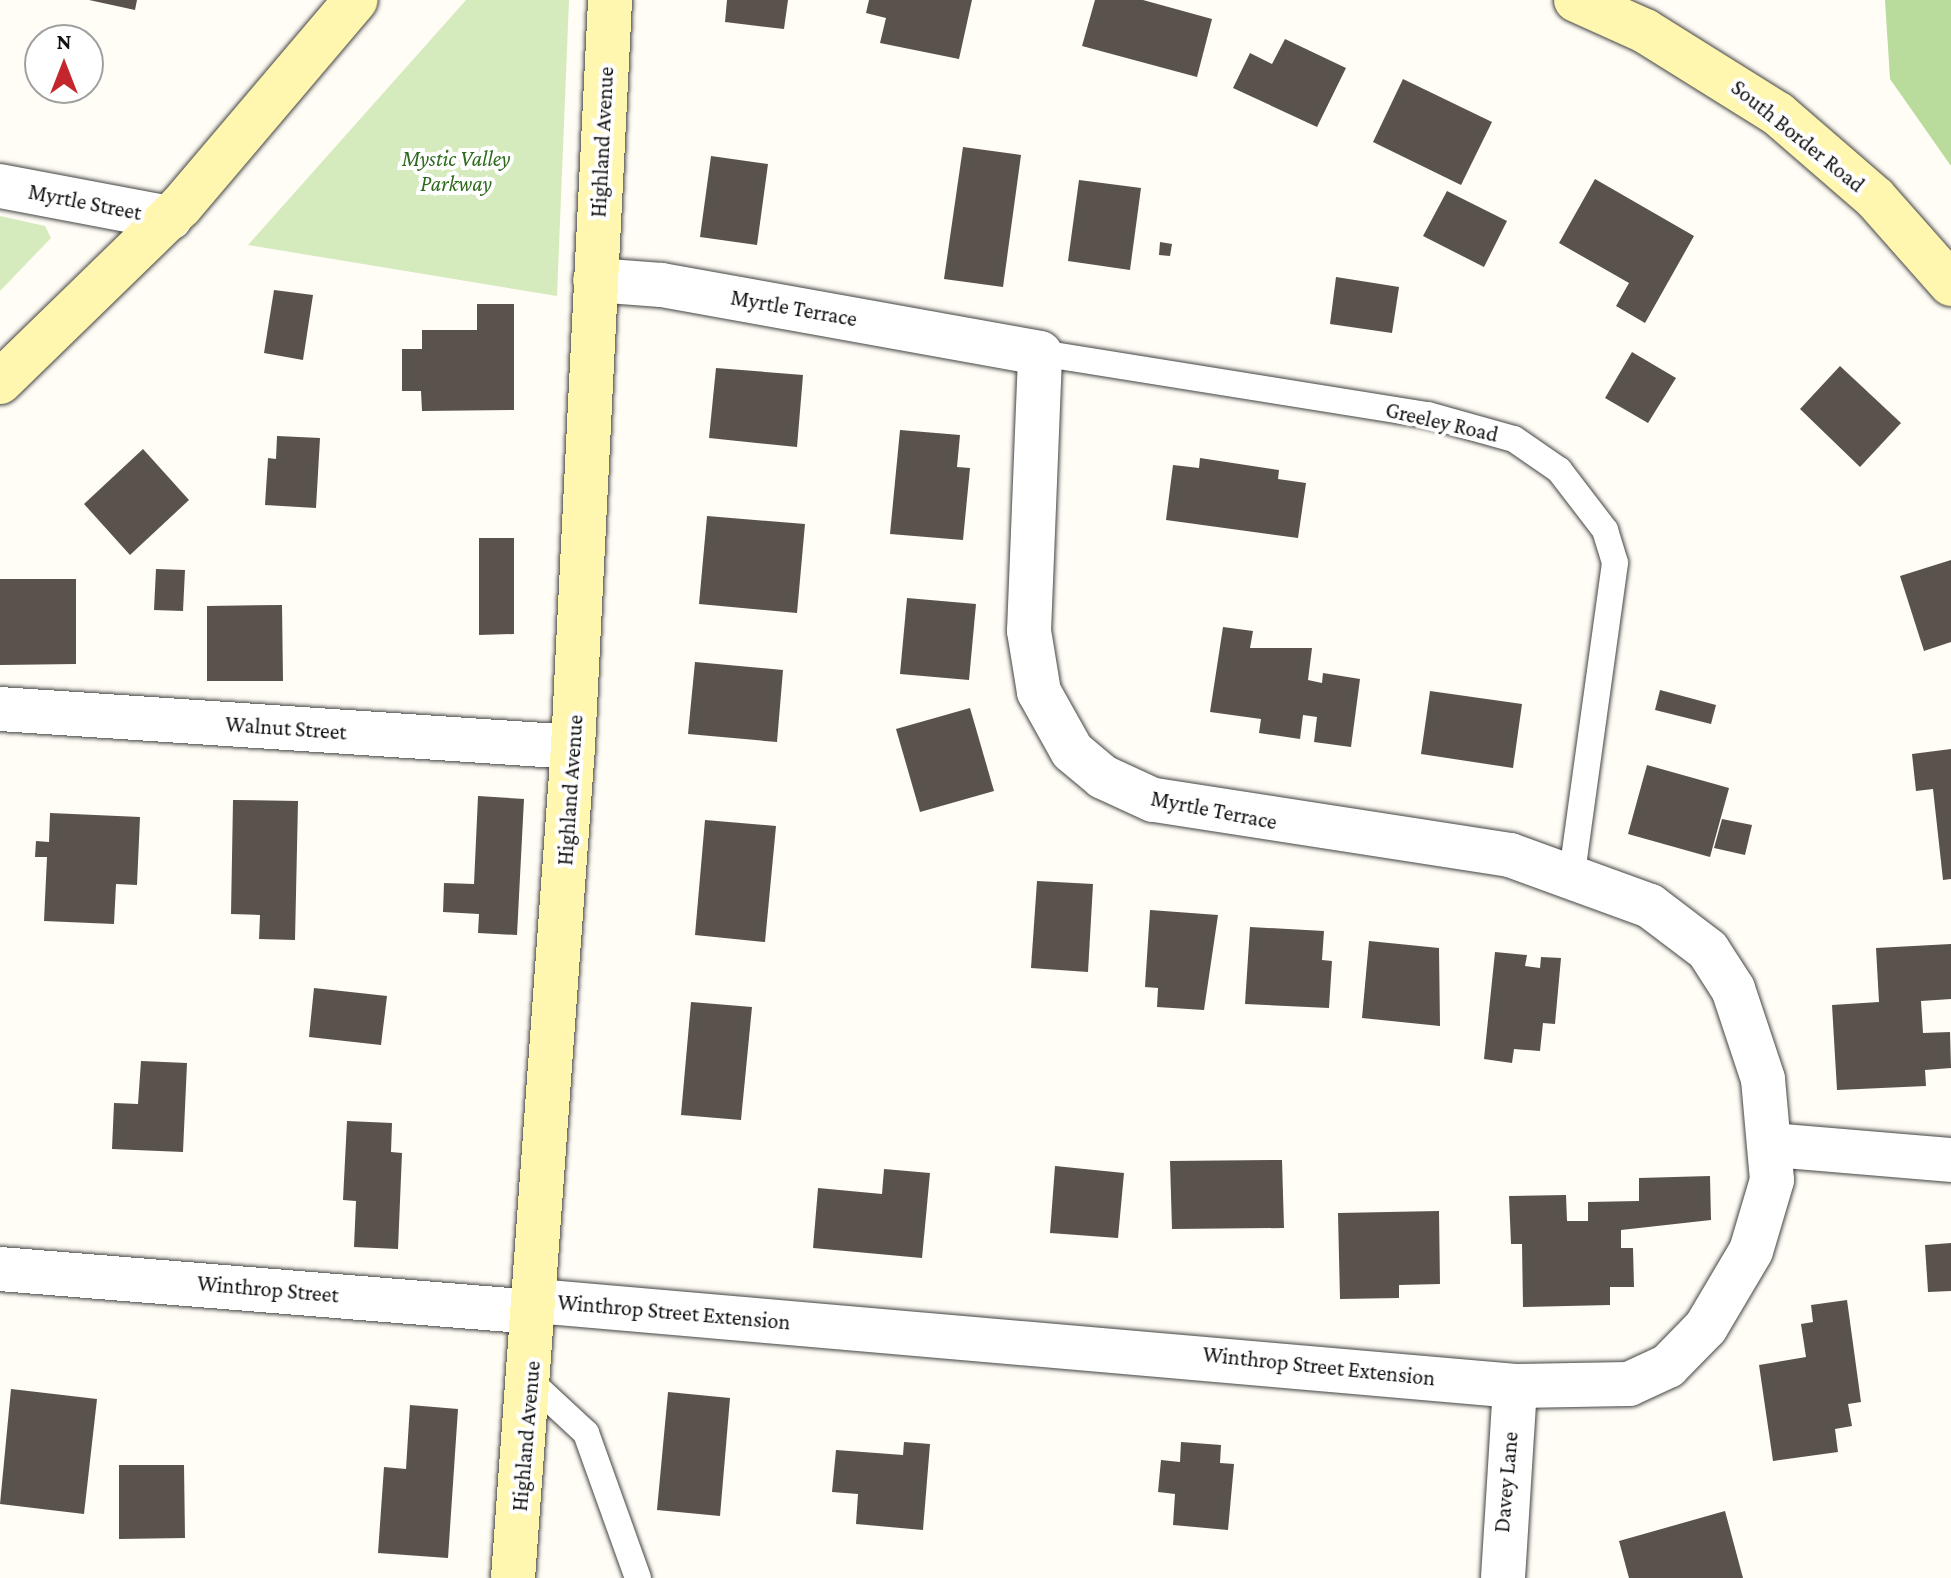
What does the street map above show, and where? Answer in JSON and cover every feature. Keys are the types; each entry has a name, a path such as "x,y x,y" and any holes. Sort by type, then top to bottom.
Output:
{"main road":[{"path":"0,382 170,218 356,0"},
{"name":"Highland Avenue","path":"513,1578 531,1382 573,747 610,0"},
{"name":"South Border Road","path":"1576,0 1645,31 1778,114 1875,198 1951,284"}],"street":[{"name":"Myrtle Street","path":"0,186 170,218"},
{"name":"Myrtle Terrace","path":"595,280 1040,353 1029,631 1039,692 1072,751 1103,777 1153,800 1454,845 1572,872 1650,906 1708,950 1749,1033 1772,1145"},
{"name":"Walnut Street","path":"0,709 573,747"},
{"name":"Winthrop Street Extension","path":"536,1306 1515,1386 1629,1384 1680,1356 1751,1251 1767,1209 1772,1145"},
{"path":"1772,1145 1951,1160"},
{"name":"Winthrop Street","path":"0,1269 536,1306"},
{"name":"Davey Lane","path":"1503,1578 1515,1386"}],"lane":[{"name":"Greeley Road","path":"1040,353 1428,415 1514,439 1559,470 1605,530 1615,563 1572,872"},
{"path":"531,1382 586,1433 638,1578"}],"green space":[{"name":"Mystic Valley Parkway","path":"466,0 569,0 557,296 248,245"},
{"path":"1885,0 1951,0 1951,166 1890,79"},
{"path":"0,216 45,226 51,238 0,291"}],"building":[{"path":"89,0 137,0 135,10"},
{"path":"727,0 788,0 784,29 725,22"},
{"path":"869,0 972,0 959,59 880,43 886,18 866,13"},
{"path":"1095,0 1143,0 1212,19 1197,77 1082,46"},
{"path":"1285,39 1346,68 1317,127 1233,88 1250,53 1272,64"},
{"path":"1403,79 1492,122 1461,185 1373,142"},
{"path":"963,147 1021,155 1003,287 944,279"},
{"path":"711,156 768,164 757,245 700,237"},
{"path":"1595,179 1694,236 1645,323 1616,306 1629,283 1559,243"},
{"path":"1079,180 1141,188 1130,270 1068,261"},
{"path":"1447,191 1507,221 1484,267 1423,236"},
{"path":"1160,242 1172,244 1170,256 1159,255"},
{"path":"1336,277 1399,287 1392,333 1330,324"},
{"path":"274,290 313,295 303,360 264,353"},
{"path":"477,304 514,304 514,410 422,411 421,391 402,391 402,349 422,349 422,330 477,330"},
{"path":"1632,352 1676,378 1648,423 1605,398"},
{"path":"1840,366 1901,423 1860,467 1800,409"},
{"path":"716,368 803,375 797,447 709,438"},
{"path":"900,430 960,435 957,467 970,468 963,540 890,534"},
{"path":"277,436 320,438 316,508 265,505 268,458 276,459"},
{"path":"143,449 189,500 130,555 84,504"},
{"path":"1200,458 1279,470 1278,479 1306,483 1298,538 1166,520 1173,465 1199,468"},
{"path":"707,516 805,524 797,613 699,604"},
{"path":"479,538 514,538 514,634 479,635"},
{"path":"1951,560 1951,642 1924,651 1900,576"},
{"path":"156,569 185,570 183,611 154,610"},
{"path":"0,579 76,579 76,664 0,665"},
{"path":"907,598 976,604 969,680 900,674"},
{"path":"282,605 283,681 207,681 207,606"},
{"path":"1223,627 1253,631 1250,648 1312,648 1308,680 1322,683 1323,673 1360,679 1351,747 1314,742 1317,717 1303,715 1300,739 1259,733 1261,719 1210,712"},
{"path":"695,662 783,670 777,742 688,734"},
{"path":"1660,690 1716,705 1711,724 1655,710"},
{"path":"1430,691 1522,704 1513,768 1421,754"},
{"path":"970,708 994,791 920,812 896,729"},
{"path":"1951,749 1951,879 1943,880 1933,789 1916,791 1912,754"},
{"path":"1647,765 1729,788 1710,857 1628,834"},
{"path":"478,796 524,799 517,935 478,933 479,914 443,912 444,883 474,884"},
{"path":"233,800 298,801 295,940 259,939 260,915 231,914"},
{"path":"50,813 140,817 137,885 116,884 114,924 44,921 47,857 35,857 36,841 49,842"},
{"path":"1722,819 1752,825 1745,855 1714,848"},
{"path":"705,820 776,826 765,942 695,935"},
{"path":"1037,881 1093,884 1088,972 1031,968"},
{"path":"1150,910 1218,915 1204,1010 1157,1007 1158,988 1145,987"},
{"path":"1250,927 1324,931 1322,960 1332,961 1329,1008 1245,1004"},
{"path":"1369,941 1439,948 1440,1026 1362,1018"},
{"path":"1951,944 1951,999 1921,1001 1923,1033 1950,1032 1951,1068 1925,1070 1926,1086 1837,1090 1832,1005 1879,1002 1876,948"},
{"path":"1495,952 1527,955 1525,966 1540,968 1541,957 1561,958 1555,1024 1543,1023 1540,1051 1514,1049 1512,1063 1484,1059"},
{"path":"314,988 387,996 381,1045 309,1037"},
{"path":"691,1002 752,1007 741,1120 681,1115"},
{"path":"141,1061 187,1063 183,1152 112,1149 114,1103 138,1104"},
{"path":"347,1121 392,1123 391,1152 402,1153 398,1249 354,1247 356,1201 343,1200"},
{"path":"1282,1160 1284,1228 1172,1229 1170,1161"},
{"path":"1055,1166 1124,1173 1118,1238 1050,1233"},
{"path":"884,1169 930,1173 922,1258 813,1248 818,1188 882,1194"},
{"path":"1710,1176 1711,1220 1621,1230 1621,1248 1633,1248 1634,1287 1610,1287 1610,1305 1523,1307 1522,1244 1511,1244 1509,1196 1566,1195 1567,1221 1588,1221 1588,1202 1639,1201 1639,1178"},
{"path":"1439,1211 1440,1284 1399,1285 1399,1298 1340,1299 1338,1213"},
{"path":"1951,1243 1951,1291 1928,1292 1925,1245"},
{"path":"1847,1300 1861,1402 1848,1404 1852,1426 1835,1429 1838,1452 1773,1461 1759,1365 1806,1357 1801,1324 1813,1322 1811,1305"},
{"path":"11,1389 97,1399 84,1514 0,1504"},
{"path":"668,1392 730,1398 720,1516 657,1510"},
{"path":"410,1405 458,1409 448,1558 378,1553 384,1467 406,1469"},
{"path":"904,1442 930,1444 923,1530 856,1524 858,1494 832,1492 836,1450 903,1455"},
{"path":"1181,1442 1221,1445 1220,1463 1234,1464 1228,1530 1173,1525 1175,1494 1158,1492 1161,1460 1180,1462"},
{"path":"119,1465 184,1465 185,1538 119,1539"},
{"path":"1725,1511 1743,1578 1629,1578 1619,1541"}]}
